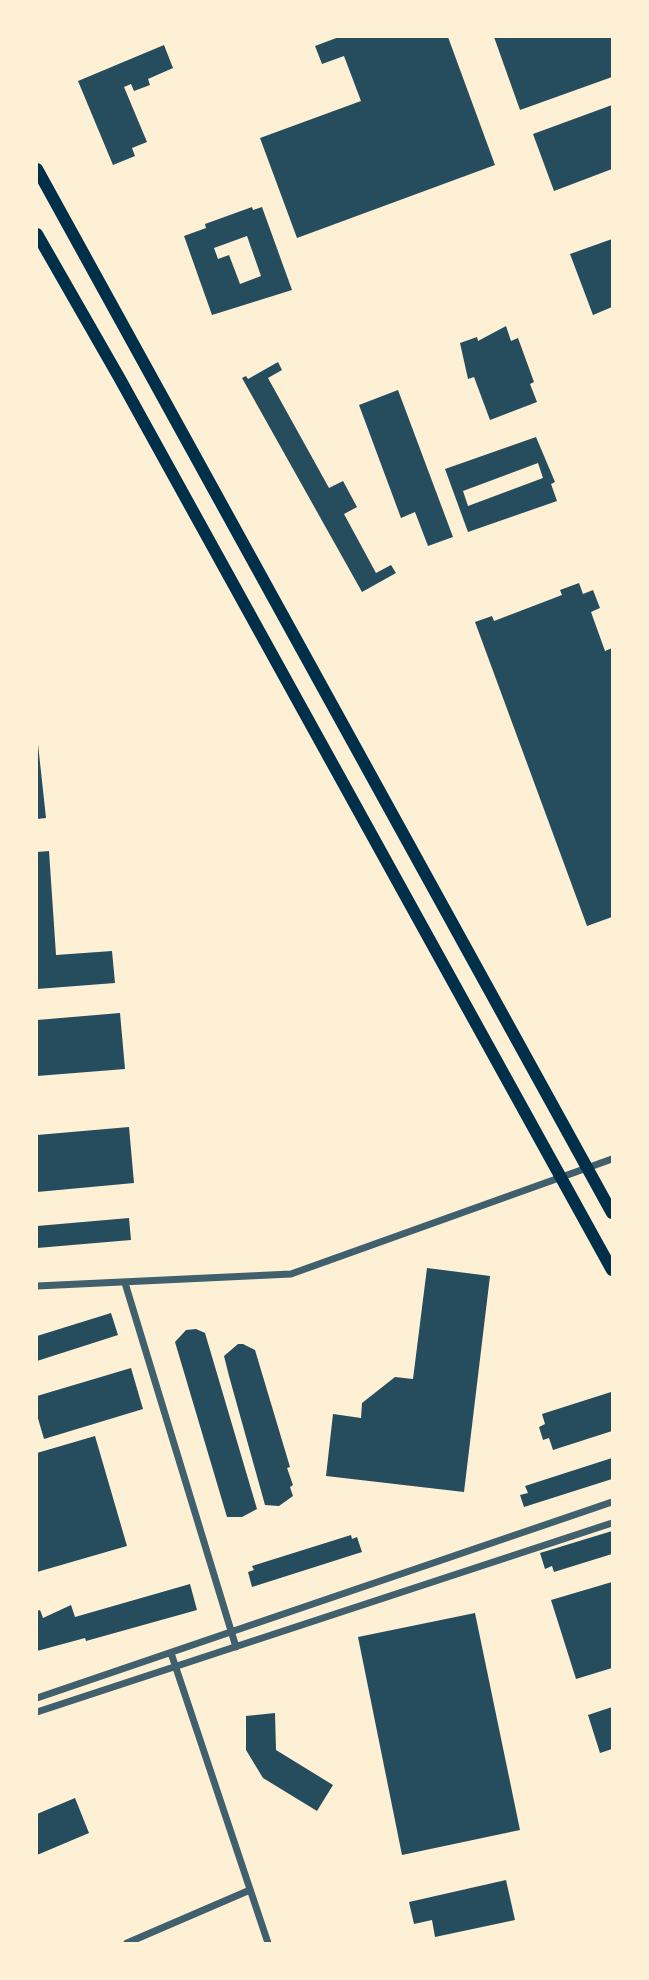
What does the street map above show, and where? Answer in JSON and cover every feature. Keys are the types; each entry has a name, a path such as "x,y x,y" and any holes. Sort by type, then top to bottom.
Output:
{"main road":[{"path":"37,169 590,1168 612,1213"},
{"path":"37,234 563,1177 612,1270"}],"street":[{"path":"37,1286 291,1274 612,1159"},
{"path":"125,1283 236,1647"},
{"path":"37,1698 612,1502"},
{"path":"37,1712 612,1523"},
{"path":"171,1653 268,1943"},
{"path":"127,1943 250,1890"}],"building":[{"path":"339,37 448,37 495,165 297,238 260,138 361,101 344,56 322,64 315,46"},
{"path":"494,37 612,37 612,77 520,110"},
{"path":"164,45 173,68 148,79 150,85 134,91 131,84 124,87 147,142 132,148 135,156 113,165 78,81"},
{"path":"612,105 612,169 554,191 533,134"},
{"path":"252,207 253,210 262,207 292,290 212,315 184,236 206,228 205,224","holes":["247,236 261,276 240,284 229,255 218,259 214,248"]},
{"path":"612,239 612,307 593,315 570,254"},
{"path":"506,326 511,341 518,338 534,382 530,384 537,402 490,420 474,377 468,379 460,343 477,337 478,341"},
{"path":"278,362 282,370 268,378 329,488 343,481 357,507 344,514 376,573 391,565 396,573 362,592 242,378 246,376 248,379"},
{"path":"398,390 453,537 428,546 415,512 401,518 359,405"},
{"path":"536,437 555,482 551,484 557,501 468,532 445,469","holes":["538,463 543,478 468,506 463,491"]},
{"path":"579,583 583,594 593,590 600,608 591,612 605,651 612,648 612,917 587,926 475,622 492,616 494,621 562,595 560,590"},
{"path":"37,735 46,818 37,819"},
{"path":"49,851 56,955 112,951 115,983 37,989 37,852"},
{"path":"120,1013 125,1069 37,1076 37,1020"},
{"path":"129,1127 134,1183 37,1192 37,1135"},
{"path":"129,1218 131,1240 37,1248 37,1226"},
{"path":"427,1268 490,1276 464,1492 326,1476 333,1414 361,1418 362,1403 395,1377 413,1379"},
{"path":"111,1313 118,1335 37,1361 37,1336"},
{"path":"196,1329 205,1333 257,1509 242,1517 227,1517 175,1342 186,1330"},
{"path":"238,1344 255,1350 290,1467 287,1468 293,1485 290,1487 293,1496 279,1506 265,1505 229,1376 224,1356"},
{"path":"131,1368 143,1409 44,1439 37,1415 37,1396"},
{"path":"611,1392 612,1431 553,1450 549,1438 543,1440 539,1427 545,1424 542,1414"},
{"path":"95,1436 127,1546 37,1572 37,1453"},
{"path":"612,1458 612,1479 524,1507 520,1495 528,1493 525,1486"},
{"path":"612,1531 612,1554 554,1572 552,1566 545,1569 540,1553"},
{"path":"351,1535 352,1539 357,1537 362,1552 252,1587 248,1572 254,1570 252,1566"},
{"path":"612,1582 612,1668 576,1679 551,1600"},
{"path":"190,1584 197,1610 86,1641 85,1638 37,1651 37,1611 40,1610 43,1618 71,1605 75,1617"},
{"path":"475,1613 520,1830 402,1855 358,1637"},
{"path":"612,1707 612,1749 600,1753 588,1715"},
{"path":"275,1713 276,1750 333,1785 317,1811 263,1778 246,1750 246,1716"},
{"path":"75,1798 89,1833 37,1855 37,1814"},
{"path":"506,1880 515,1920 435,1937 432,1920 414,1924 409,1902"}]}
